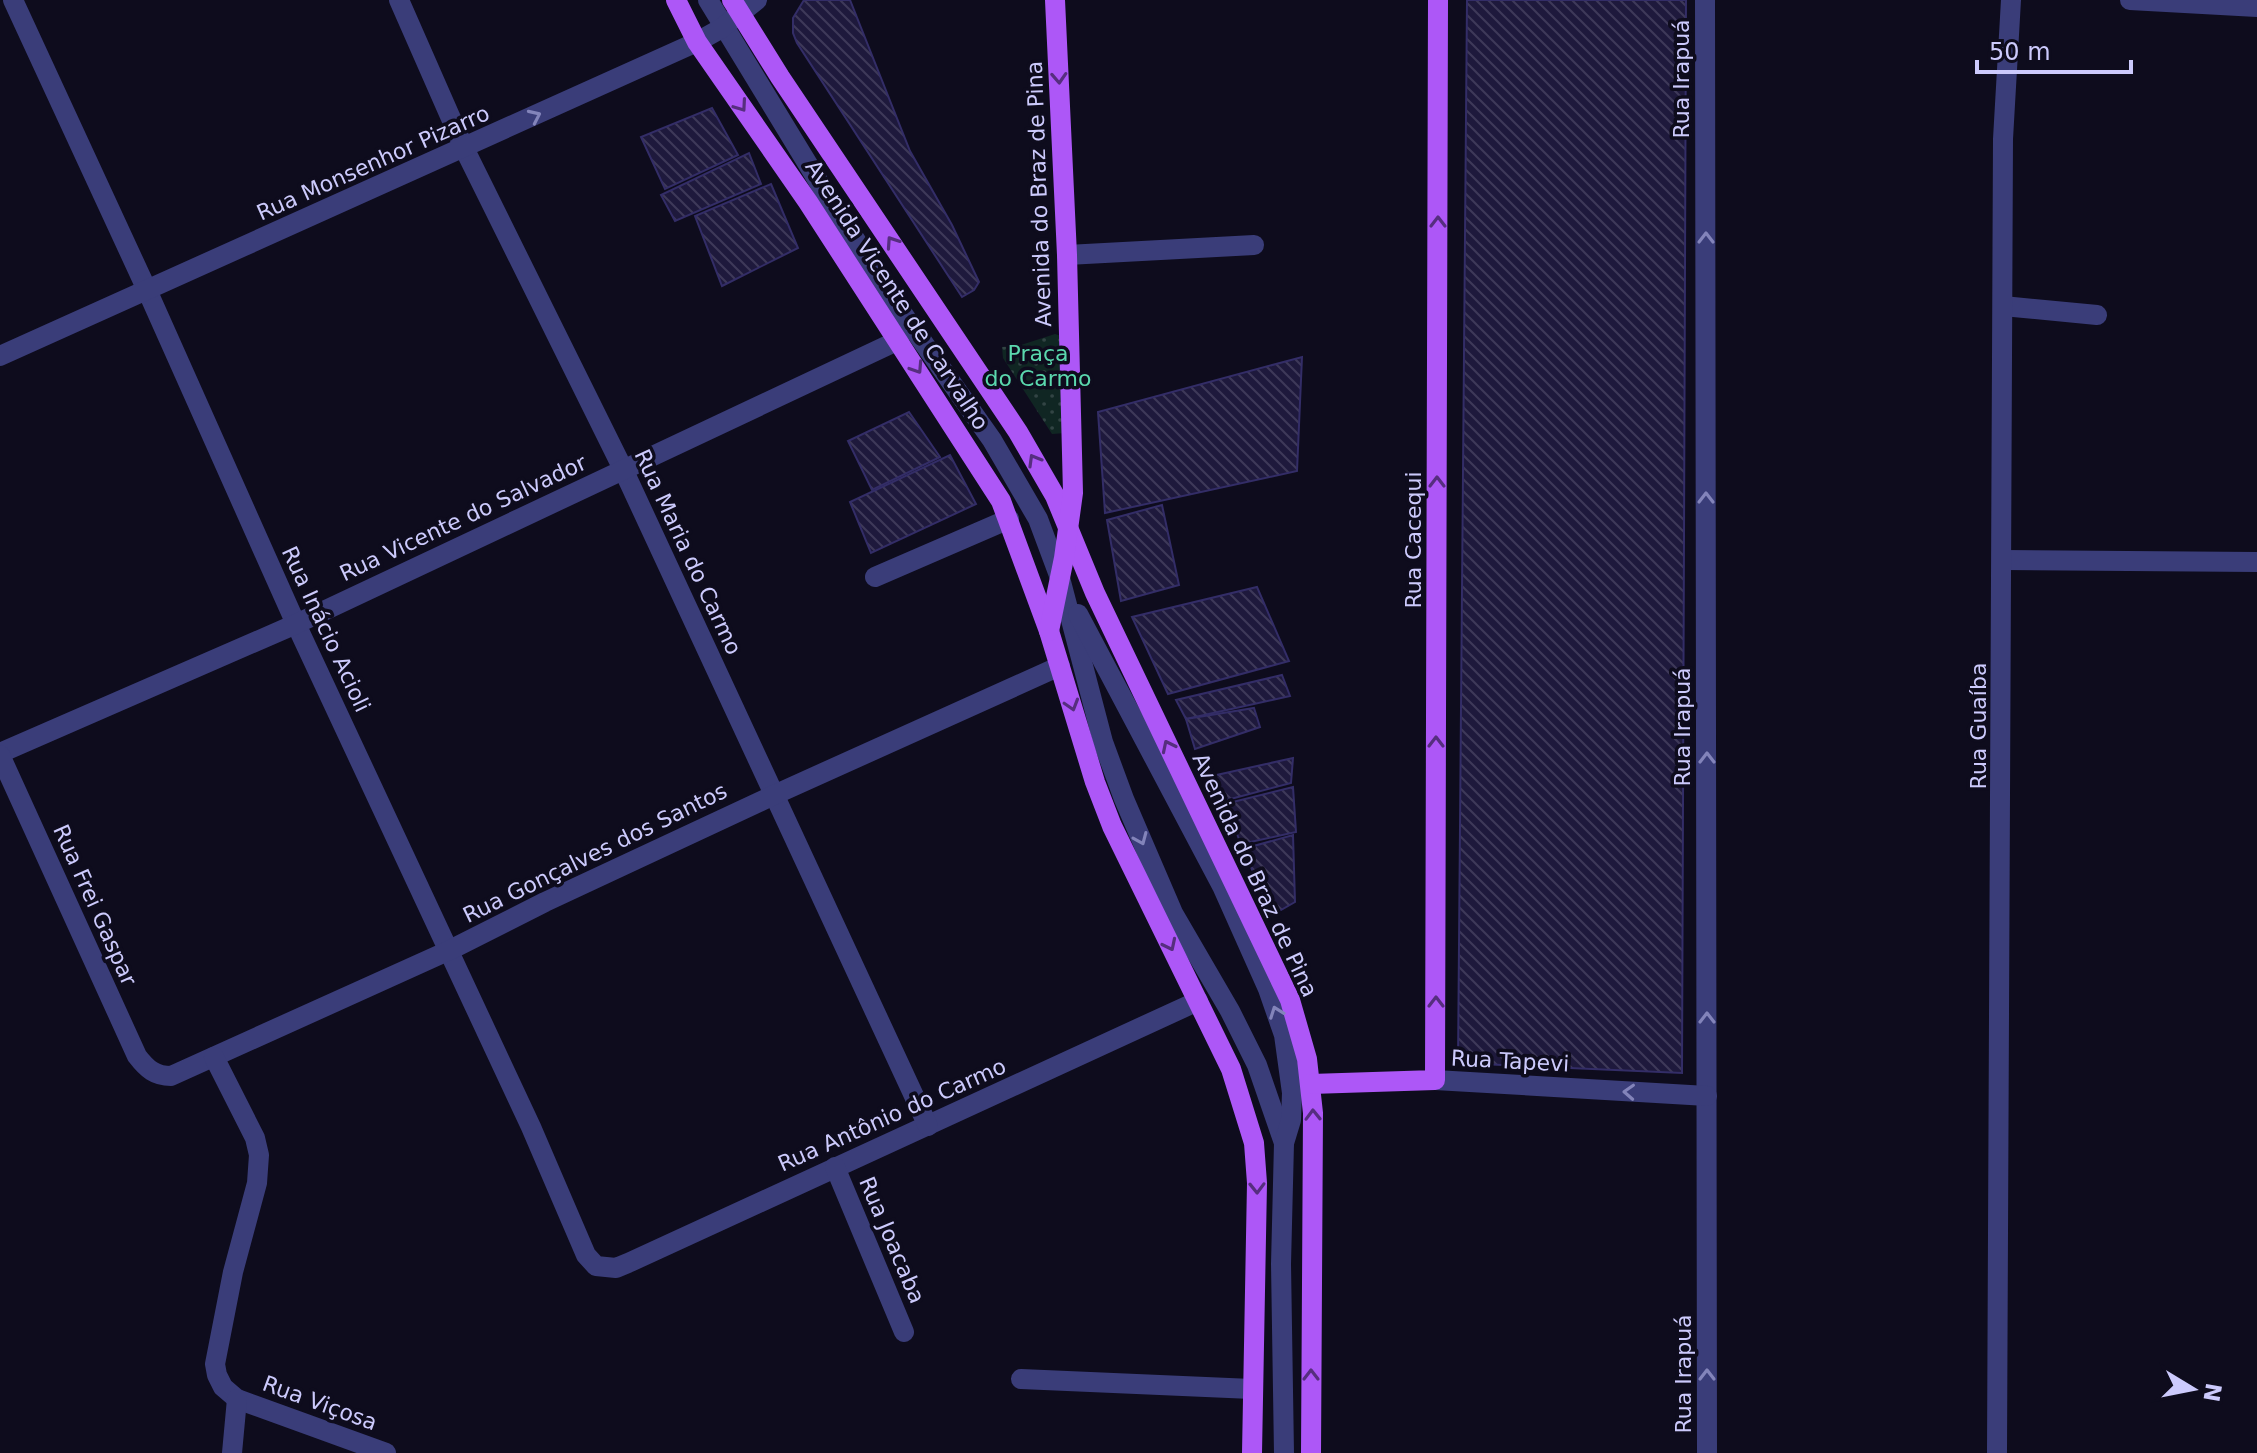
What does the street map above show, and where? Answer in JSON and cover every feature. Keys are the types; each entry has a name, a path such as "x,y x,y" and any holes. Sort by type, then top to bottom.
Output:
{"main road":[{"name":"Avenida Vicente de Carvalho","path":"676,0 697,42 808,202 990,480 1009,519 1049,631"},
{"name":"Avenida do Braz de Pina","path":"1055,0 1073,469 1069,529 1049,631 1095,782 1112,826 1231,1069 1254,1143 1257,1183 1252,1453"},
{"name":"Rua Cacequi","path":"1435,1080 1438,0"},
{"name":"Avenida Vicente de Carvalho","path":"736,8 1018,432 1055,496 1069,529"},
{"name":"Avenida do Braz de Pina","path":"1069,529 1101,606 1290,1000 1307,1059 1313,1113 1311,1453"},
{"name":"Rua Tapevi","path":"1311,1084 1435,1080"}],"street":[{"name":"Rua Inácio Acioli","path":"13,0 296,624 450,950 586,1255 596,1266 605,1268"},
{"name":"Rua Maria do Carmo","path":"399,0 464,148 623,469 928,1126"},
{"path":"708,0 722,28 903,314 1016,478 1038,519 1060,578 1103,742 1120,788 1173,913 1230,1011 1257,1065 1284,1143"},
{"name":"Rua Monsenhor Pizarro","path":"0,356 697,42 722,28 736,8 757,0"},
{"name":"Rua Irapuá","path":"1705,0 1707,1453"},
{"name":"Rua Guaíba","path":"1997,1453 2003,139 2011,0"},
{"path":"2130,0 2257,7"},
{"path":"1067,255 1254,245"},
{"path":"2003,306 2097,315"},
{"name":"Rua Vicente do Salvador","path":"0,754 296,624 899,340"},
{"path":"875,577 1009,519"},
{"path":"2003,560 2257,562"},
{"path":"1060,578 1222,886 1268,989 1284,1035 1292,1093 1291,1120 1284,1143 1281,1264 1284,1453"},
{"name":"Rua Gonçalves dos Santos","path":"151,1071 160,1076 171,1076 214,1057 450,950 774,795 1060,666"},
{"name":"Rua Frei Gaspar","path":"0,754 137,1056 151,1071"},
{"name":"Rua Antônio do Carmo","path":"605,1268 628,1263 1198,1001"},
{"path":"214,1057 255,1138 259,1155 257,1183 233,1272 215,1364 223,1387 237,1399 232,1453"},
{"name":"Rua Tapevi","path":"1435,1080 1707,1096"},
{"name":"Rua Joacaba","path":"835,1167 904,1332"},
{"path":"1021,1379 1252,1389"},
{"name":"Rua Viçosa","path":"237,1399 386,1453"}],"green space":[{"name":"Praça do Carmo","path":"1055,334 1061,336 1065,433 1052,434 1003,358 1002,347 1018,346"}],"building":[{"path":"804,0 850,0 910,151 952,225 979,282 974,290 962,297 797,43 793,18"},
{"path":"1467,0 1686,0 1682,1073 1458,1063"},
{"path":"712,108 738,155 665,189 641,137"},
{"path":"749,153 761,184 675,221 661,195"},
{"path":"771,184 798,248 722,286 695,216"},
{"path":"1302,357 1297,471 1105,513 1098,412"},
{"path":"909,412 940,457 872,490 848,441"},
{"path":"950,455 976,504 871,553 850,502"},
{"path":"1162,505 1179,585 1121,601 1107,520"},
{"path":"1257,587 1289,661 1168,694 1132,617"},
{"path":"1282,675 1290,696 1186,719 1176,700"},
{"path":"1254,708 1260,727 1195,749 1186,719"},
{"path":"1293,758 1291,783 1223,801 1212,776"},
{"path":"1293,787 1296,832 1241,844 1225,804"},
{"path":"1293,835 1295,902 1272,915 1243,849"}]}
